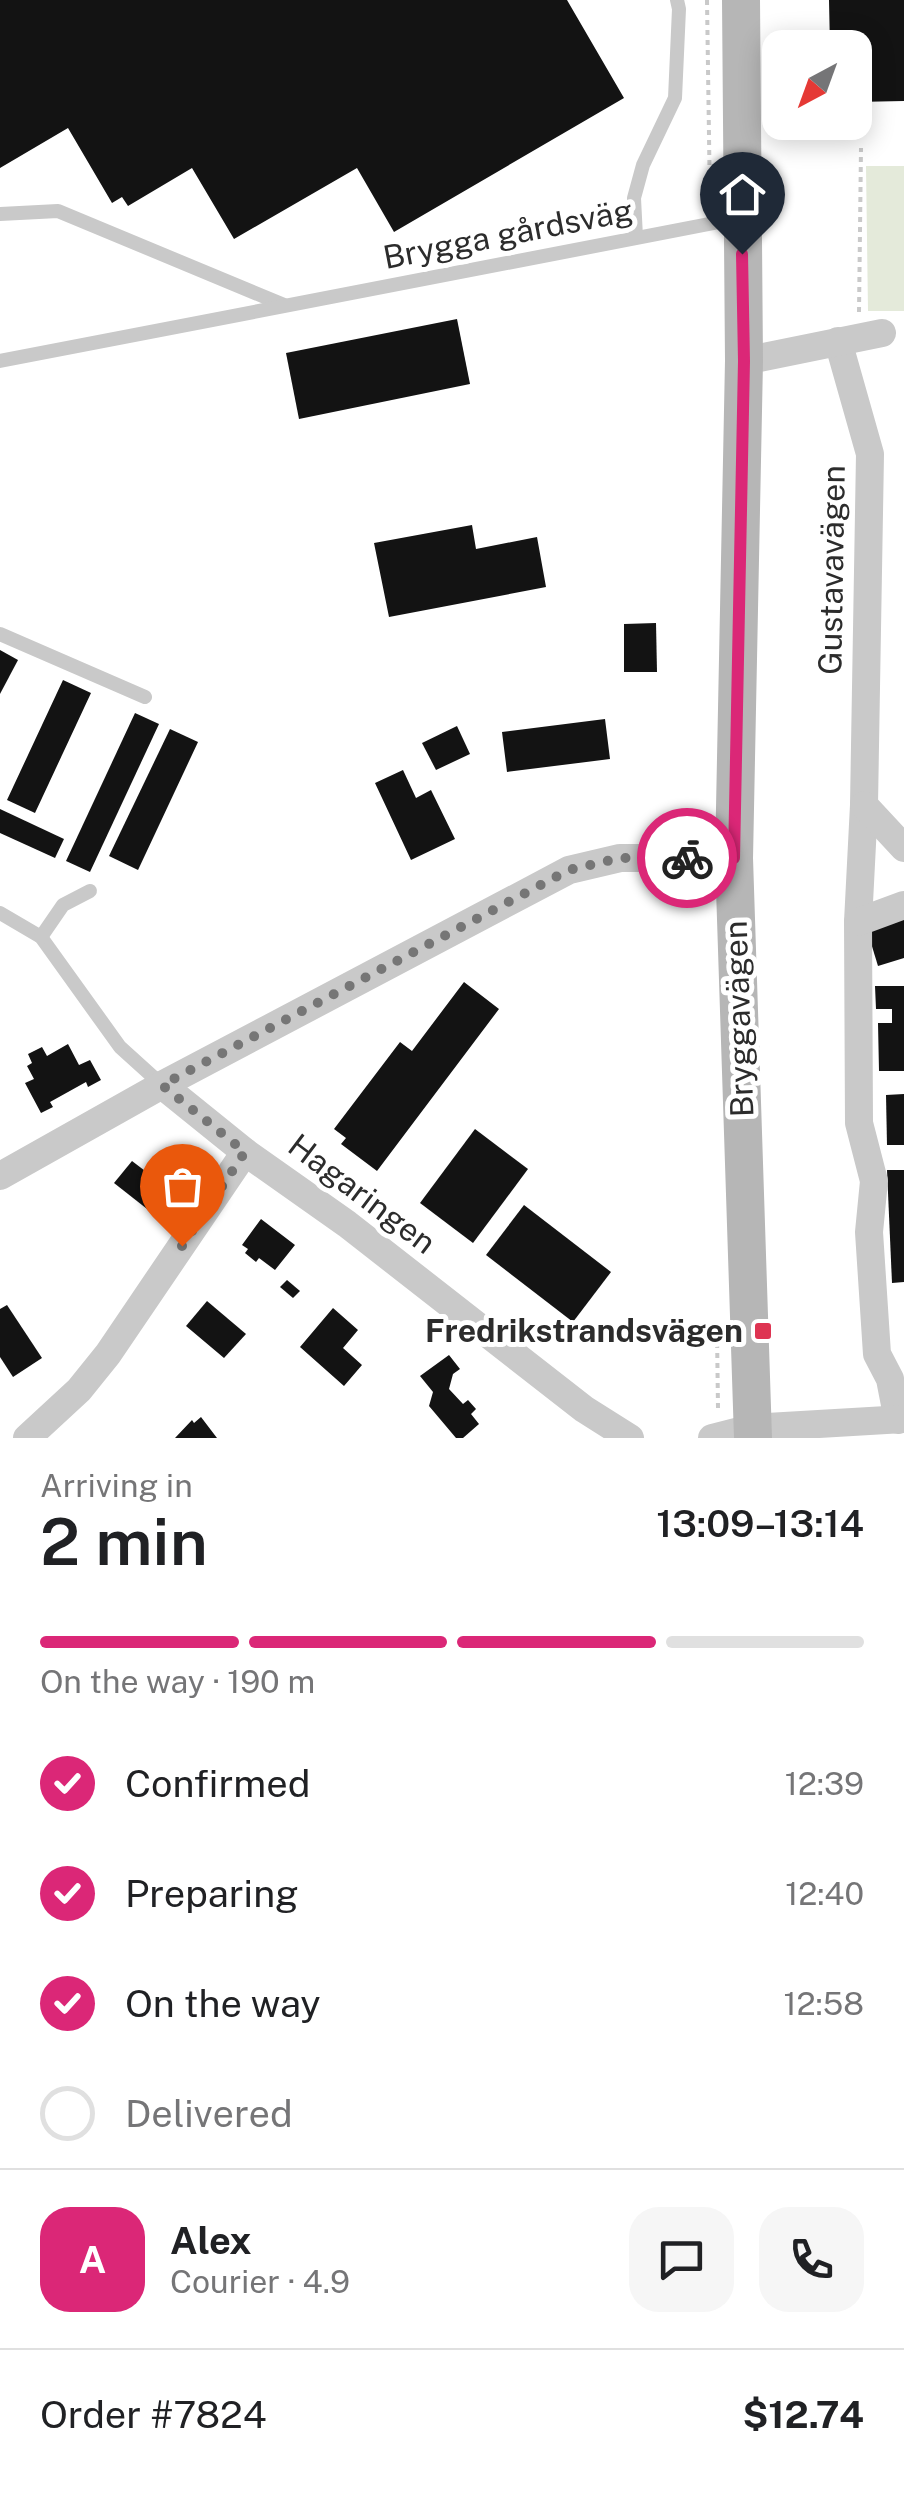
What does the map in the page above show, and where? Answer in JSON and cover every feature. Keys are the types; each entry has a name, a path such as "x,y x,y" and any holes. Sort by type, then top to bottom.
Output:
{"main road":[{"name":"Bryggavägen","path":"741,0 744,361 734,858 752,1433"}],"street":[{"path":"744,361 860,337"},
{"name":"Gustavavägen","path":"752,1433 901,1420 890,1379 877,1354 869,1232 874,1181 859,1123 858,922 870,454 860,337"},
{"path":"864,805 904,848"},
{"path":"0,1176 162,1085 569,870 620,858 734,858"},
{"path":"858,922 904,905"},
{"path":"162,1085 245,1152"},
{"name":"Hagaringen","path":"27,1438 79,1390 108,1354 245,1152 348,1224 584,1409 630,1438"},
{"path":"712,1438 752,1433"}],"lane":[{"path":"636,237 634,198 643,165 675,98 680,10 676,0"},
{"path":"0,214 58,211 285,306"},
{"name":"Brygga gårdsväg","path":"0,362 741,218"},
{"path":"0,634 145,696"},
{"path":"40,937 63,906 90,891"},
{"path":"0,913 40,937 120,1048 162,1085"}],"path":[{"path":"860,337 861,148"}],"green space":[{"path":"866,166 904,166 904,311 868,311"}],"building":[{"path":"0,0 567,0 624,98 394,232 357,168 234,239 192,168 128,206 122,197 112,203 68,128 0,168"},
{"path":"829,0 904,0 904,101 872,102 872,30 830,30"},
{"path":"457,319 470,384 299,419 286,353"},
{"path":"472,525 476,549 537,537 546,587 389,617 374,543"},
{"path":"656,623 657,672 624,672 624,624"},
{"path":"0,650 18,660 0,694"},
{"path":"63,680 91,693 35,813 7,800"},
{"path":"135,713 159,724 90,872 66,861"},
{"path":"605,719 610,759 507,772 502,732"},
{"path":"457,726 470,754 436,770 422,743"},
{"path":"170,729 198,742 138,870 109,856"},
{"path":"403,770 416,798 431,790 455,839 411,860 375,783"},
{"path":"0,809 64,839 55,858 0,833"},
{"path":"904,919 904,958 878,966 867,930"},
{"path":"464,982 499,1009 377,1171 341,1144 346,1138 334,1129 400,1042 412,1051"},
{"path":"875,986 904,986 904,1071 879,1071 878,1023 892,1023 892,1009 876,1009"},
{"path":"68,1044 79,1065 90,1060 101,1080 88,1087 86,1082 50,1102 53,1107 41,1113 25,1083 34,1079 27,1066 32,1063 28,1054 42,1047 47,1056"},
{"path":"904,1094 904,1145 887,1145 886,1095"},
{"path":"475,1129 528,1169 473,1243 420,1203"},
{"path":"132,1161 174,1193 156,1216 114,1183"},
{"path":"887,1170 904,1170 904,1282 892,1283"},
{"path":"524,1205 611,1272 573,1322 486,1255"},
{"path":"261,1219 295,1245 275,1270 259,1258 256,1262 242,1245"},
{"path":"287,1280 300,1291 293,1298 280,1287"},
{"path":"207,1301 246,1334 224,1358 186,1326"},
{"path":"7,1305 42,1358 13,1377 0,1357 0,1309"},
{"path":"333,1308 358,1330 343,1348 362,1365 344,1386 300,1347"},
{"path":"449,1355 460,1369 453,1374 449,1389 463,1404 468,1400 476,1409 471,1414 479,1424 463,1438 456,1438 429,1406 433,1392 420,1376"},
{"path":"201,1417 217,1438 175,1438 192,1420 194,1423"}],"way so far":[{"path":"182,1246 245,1152 162,1085 569,870 620,858 687,858"}],"place":[{"name":"Fredrikstrandsvägen","path":"763,1331"}],"route":[{"path":"687,858 734,858 744,361 742,254"}]}
